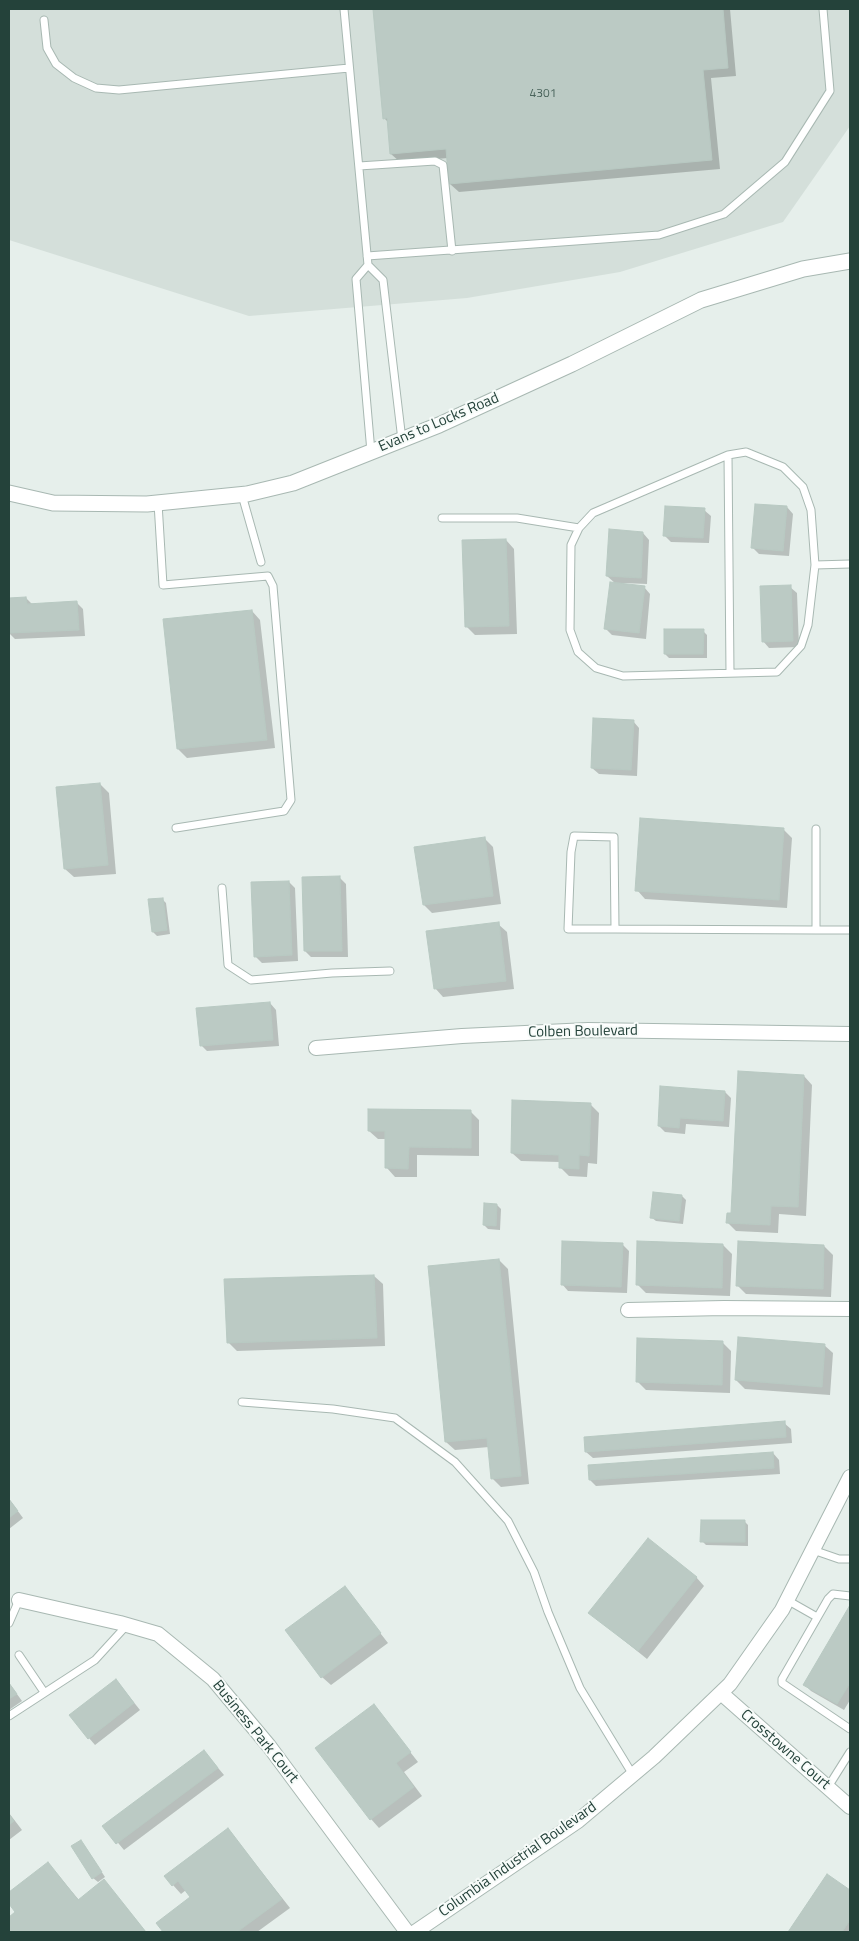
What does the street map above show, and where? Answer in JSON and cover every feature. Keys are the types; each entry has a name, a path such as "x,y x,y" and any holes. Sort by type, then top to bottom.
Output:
{"street":[{"name":"Evans to Locks Road","path":"9,493 53,503 158,503 242,495 293,483 439,425 572,364 702,300 803,269 850,261"},
{"name":"Colben Boulevard","path":"316,1048 462,1036 588,1030 850,1034"},
{"path":"628,1310 724,1308 850,1310"},
{"name":"Columbia Industrial Boulevard","path":"415,1932 578,1822 633,1775 730,1684 787,1600 850,1477"},
{"name":"Business Park Court","path":"19,1600 158,1634 213,1679 269,1746 406,1932"},
{"name":"Crosstowne Court","path":"721,1693 850,1807"}],"lane":[{"path":"344,9 368,265 383,280 402,440"},
{"path":"367,256 659,235 724,214 785,162 830,91 822,9"},
{"path":"44,20 47,48 56,64 74,78 96,88 119,90 349,68"},
{"path":"359,166 436,161 442,165 452,251"},
{"path":"368,265 356,279 371,452"},
{"path":"746,452 783,467 803,487 811,510 815,565 808,625 801,646 777,672 623,676 596,668 578,652 570,630 571,545 580,528 593,513 728,455 746,452"},
{"path":"728,455 730,673"},
{"path":"242,495 261,562"},
{"path":"158,503 163,585 268,576 274,586 291,800 284,811 176,828"},
{"path":"442,518 517,518 580,528"},
{"path":"815,565 850,564"},
{"path":"816,829 816,930"},
{"path":"615,929 614,836 574,836 571,852 568,929 850,930"},
{"path":"222,888 228,965 251,980 332,973 390,971"},
{"path":"242,1402 333,1409 395,1418 455,1462 508,1521 534,1572 548,1612 580,1688 633,1775"},
{"path":"813,1550 839,1559 850,1559"},
{"path":"850,1596 833,1594 828,1598 782,1679 782,1683 850,1729"},
{"path":"9,1623 19,1600"},
{"path":"787,1600 817,1617"},
{"path":"9,1716 94,1660 127,1625"},
{"path":"18,1655 44,1692"},
{"path":"828,1788 850,1752"}],"shaded area":[{"path":"9,9 850,9 850,126 783,222 620,272 467,298 249,316 9,240"}],"building":[{"path":"373,9 723,9 728,68 703,70 712,160 449,184 446,149 390,154 387,118 383,119"},
{"path":"755,504 787,506 783,551 751,548"},
{"path":"665,506 705,508 703,538 663,536"},
{"path":"609,529 643,532 641,578 606,576"},
{"path":"506,539 509,626 465,627 462,540"},
{"path":"610,582 645,586 639,633 604,629"},
{"path":"791,585 793,641 762,642 760,586"},
{"path":"26,597 27,604 77,601 79,630 9,633 9,598"},
{"path":"252,610 267,740 177,749 163,619"},
{"path":"664,629 704,629 703,654 664,654"},
{"path":"593,718 634,720 631,770 591,768"},
{"path":"100,783 108,865 64,869 56,787"},
{"path":"640,818 784,828 779,900 635,891"},
{"path":"485,837 493,896 423,905 414,847"},
{"path":"340,876 342,951 304,951 302,877"},
{"path":"289,881 292,955 254,957 251,882"},
{"path":"163,898 167,930 152,932 148,899"},
{"path":"499,922 506,981 434,989 426,931"},
{"path":"270,1002 273,1040 200,1046 196,1008"},
{"path":"738,1071 804,1075 798,1207 771,1206 770,1225 726,1223 727,1213 731,1213"},
{"path":"660,1086 725,1091 723,1121 680,1118 679,1128 658,1126"},
{"path":"512,1100 591,1103 589,1156 579,1155 579,1169 559,1168 559,1155 511,1153"},
{"path":"368,1109 471,1110 471,1148 409,1147 408,1169 385,1168 385,1131 368,1131"},
{"path":"653,1192 682,1195 679,1221 650,1218"},
{"path":"484,1203 497,1204 496,1226 483,1225"},
{"path":"562,1241 623,1243 621,1287 561,1285"},
{"path":"637,1241 723,1244 722,1288 636,1285"},
{"path":"738,1241 824,1245 823,1289 736,1286"},
{"path":"499,1259 521,1476 491,1479 487,1438 445,1442 428,1266"},
{"path":"374,1275 377,1338 227,1343 224,1279"},
{"path":"738,1337 825,1344 822,1387 735,1380"},
{"path":"637,1338 723,1341 722,1385 636,1382"},
{"path":"785,1421 786,1437 585,1452 584,1437"},
{"path":"773,1452 774,1468 589,1480 588,1465"},
{"path":"9,1499 18,1511 9,1518"},
{"path":"701,1520 745,1520 745,1542 700,1542"},
{"path":"648,1538 697,1577 638,1651 588,1613"},
{"path":"345,1586 381,1633 321,1678 285,1630"},
{"path":"850,1605 850,1683 837,1704 803,1685"},
{"path":"116,1679 134,1703 88,1739 69,1715"},
{"path":"9,1683 17,1694 9,1699"},
{"path":"374,1704 411,1752 396,1763 414,1787 370,1820 315,1748"},
{"path":"204,1750 218,1768 116,1844 102,1826"},
{"path":"9,1814 14,1821 9,1825"},
{"path":"228,1828 282,1899 237,1932 163,1932 156,1923 190,1897 178,1881 172,1886 164,1876"},
{"path":"81,1840 102,1872 92,1879 71,1846"},
{"path":"48,1862 78,1900 104,1879 146,1932 9,1932 9,1917 15,1912 9,1904 9,1892"},
{"path":"827,1874 850,1890 850,1920 842,1932 788,1932"}]}
